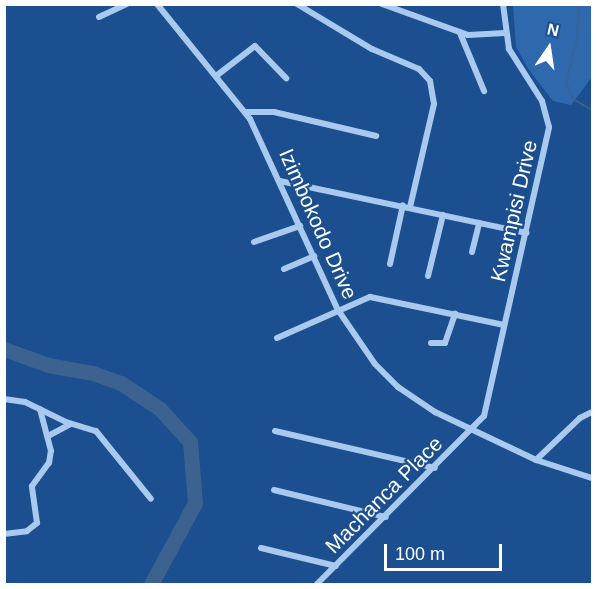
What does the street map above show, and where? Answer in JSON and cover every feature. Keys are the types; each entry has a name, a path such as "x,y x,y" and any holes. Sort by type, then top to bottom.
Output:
{"street":[{"path":"99,17 127,4"},
{"name":"Izimbokodo Drive","path":"156,4 246,112 338,310 365,352 398,387 435,412 536,460 592,478"},
{"path":"297,4 372,49 419,69 430,81 434,104 390,264"},
{"path":"382,4 460,33 504,33"},
{"name":"Kwampisi Drive","path":"474,430 484,416 547,147 549,118 513,57 504,33 503,4"},
{"path":"460,33 484,90"},
{"path":"216,76 255,46 285,78"},
{"path":"246,112 274,112 376,136"},
{"path":"280,181 527,233"},
{"path":"428,276 443,215"},
{"path":"472,252 479,223"},
{"path":"254,242 300,226"},
{"path":"284,269 314,256"},
{"path":"277,338 370,297 504,325"},
{"path":"431,343 446,343 455,314"},
{"path":"4,399 40,410 104,436 152,499"},
{"path":"4,534 27,531 37,524 32,486 49,463 48,436 40,410"},
{"path":"536,460 580,418 592,412"},
{"path":"48,436 71,424"},
{"name":"Machanca Place","path":"317,585 474,430"},
{"path":"275,431 435,468"},
{"path":"274,490 386,517"},
{"path":"261,548 336,566"}],"shaded area":[{"path":"513,5 592,5 592,77 571,105 553,101 529,70 516,47"}],"waterway":[{"path":"579,4 577,39 566,82 573,99 592,110"},
{"path":"4,349 48,365 93,373 121,383 160,409 190,442 195,503 151,584"}]}
